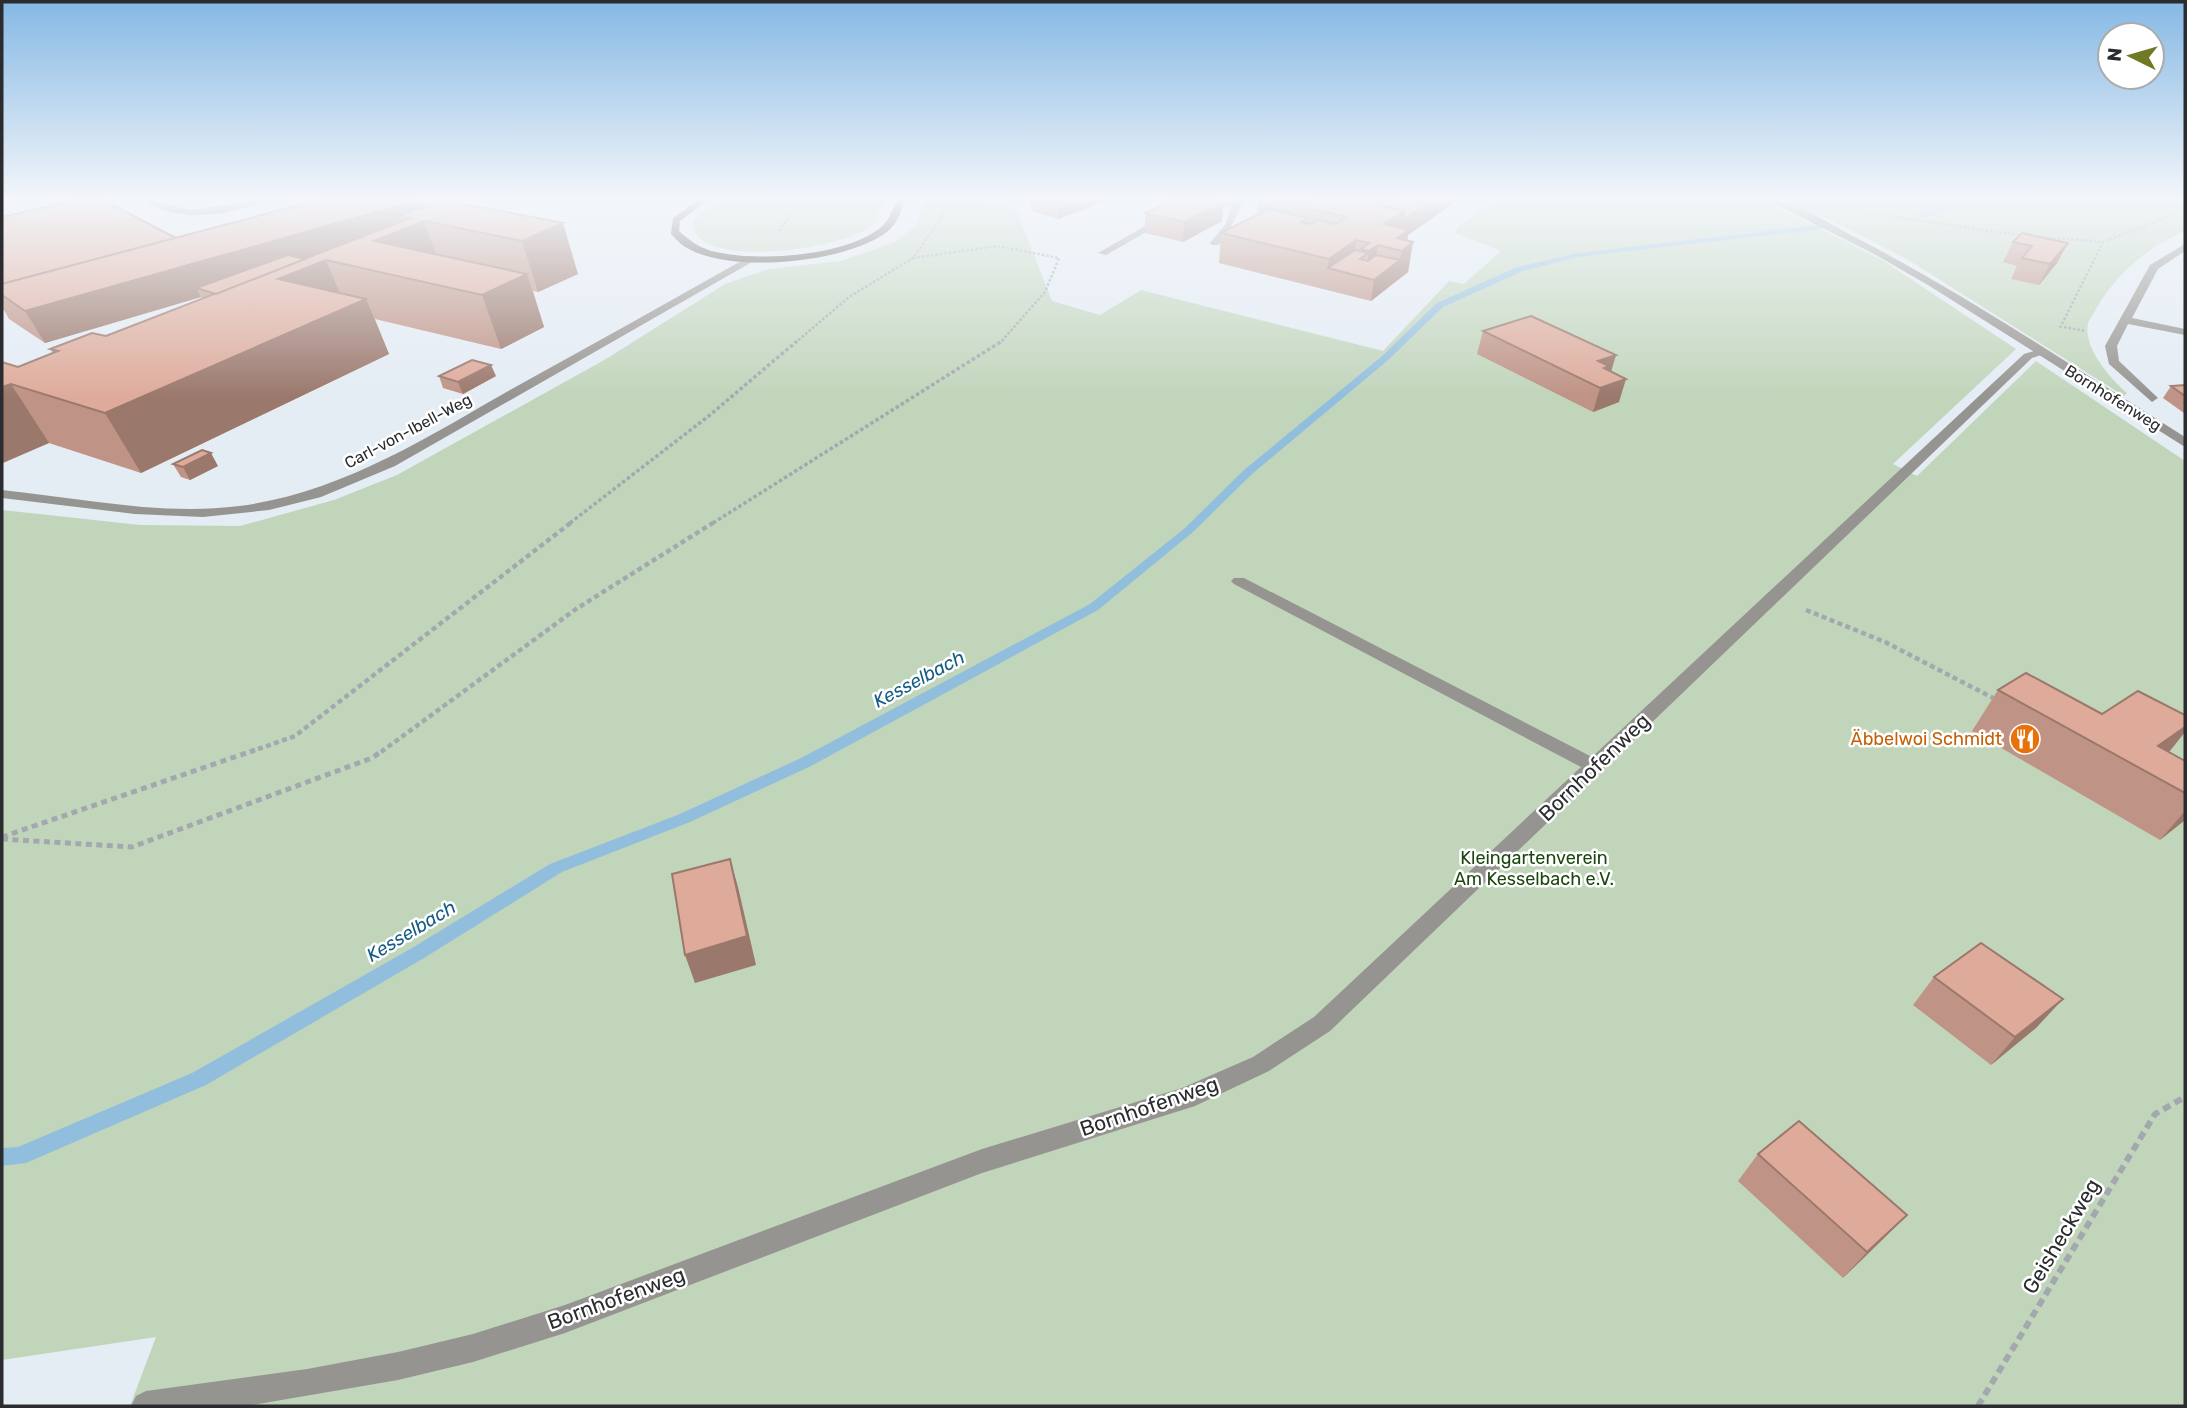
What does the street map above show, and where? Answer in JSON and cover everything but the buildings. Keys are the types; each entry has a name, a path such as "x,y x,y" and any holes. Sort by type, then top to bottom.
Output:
{"street":[{"name":"Carl-von-Ibell-Weg","path":"2,494 124,508 211,512 271,506 312,495 343,485 390,463 740,266"},
{"name":"Bornhofenweg","path":"1905,266 2185,443"},
{"path":"2152,398 2113,362 2111,346 2156,266"},
{"path":"2124,320 2185,332"},
{"name":"Bornhofenweg","path":"146,1406 307,1383 398,1366 473,1348 565,1319 982,1161 1186,1098 1261,1064 1322,1024 2028,356 2040,352"},
{"path":"1239,581 1594,766"}],"path":[{"path":"2,838 295,736 710,415 849,297 900,266"},
{"path":"2,838 132,846 372,758 576,609 999,344 1045,292 1056,266"},
{"path":"2040,352 2052,333 2063,327 2092,266"},
{"path":"2063,327 2077,330"},
{"path":"1772,597 1885,642 2004,704"},
{"name":"Geisheckweg","path":"1978,1406 2155,1114 2185,1097"}],"green space":[{"name":"Kleingartenverein Am Kesselbach e.V.","path":"799,266 1038,266 1052,301 1100,315 1141,290 1383,351 1449,281 1464,284 1485,266 1891,266 2016,349 1893,464 1917,476 2036,361 2185,461 2185,1406 130,1406 156,1337 2,1360 2,510 140,525 240,526 334,500 397,475 606,359 725,284 769,269"},
{"path":"1917,266 2131,266 2104,296 2089,322 2088,333 2094,353 2113,380 2127,393 2124,396"}],"waterway":[{"name":"Kesselbach","path":"2,1157 19,1156 199,1079 418,953 556,868 685,818 806,762 1094,607 1189,530 1248,472 1384,359 1440,305 1476,287 1534,266"}],"place":[{"name":"Äbbelwoi Schmidt","path":"2025,739"}]}
